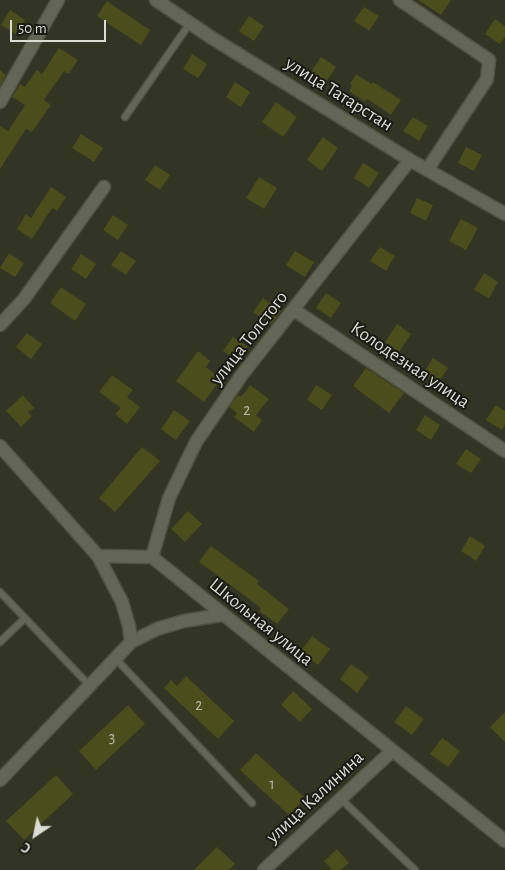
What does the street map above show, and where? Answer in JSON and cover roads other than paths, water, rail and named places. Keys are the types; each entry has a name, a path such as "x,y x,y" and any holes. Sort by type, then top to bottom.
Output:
{"street":[{"path":"0,102 58,0"},
{"name":"улица Татарстан","path":"156,0 410,160 505,214"},
{"path":"400,0 489,60 487,79 427,170"},
{"name":"улица Толстого","path":"152,557 169,498 196,442 241,376 410,160"},
{"path":"0,325 24,299 104,187"},
{"name":"Колодезная улица","path":"294,310 505,450"},
{"path":"0,446 98,556 122,602 129,626 131,642"},
{"path":"98,556 152,557"},
{"name":"Школьная улица","path":"152,557 221,615 505,841"},
{"path":"0,780 131,642 157,629 184,621 221,615"},
{"name":"улица Калинина","path":"264,870 392,751"}],"lane":[{"path":"125,117 190,23"},
{"path":"0,592 90,686"},
{"path":"0,642 26,618"},
{"path":"116,658 252,803"},
{"path":"341,799 415,870"}]}
